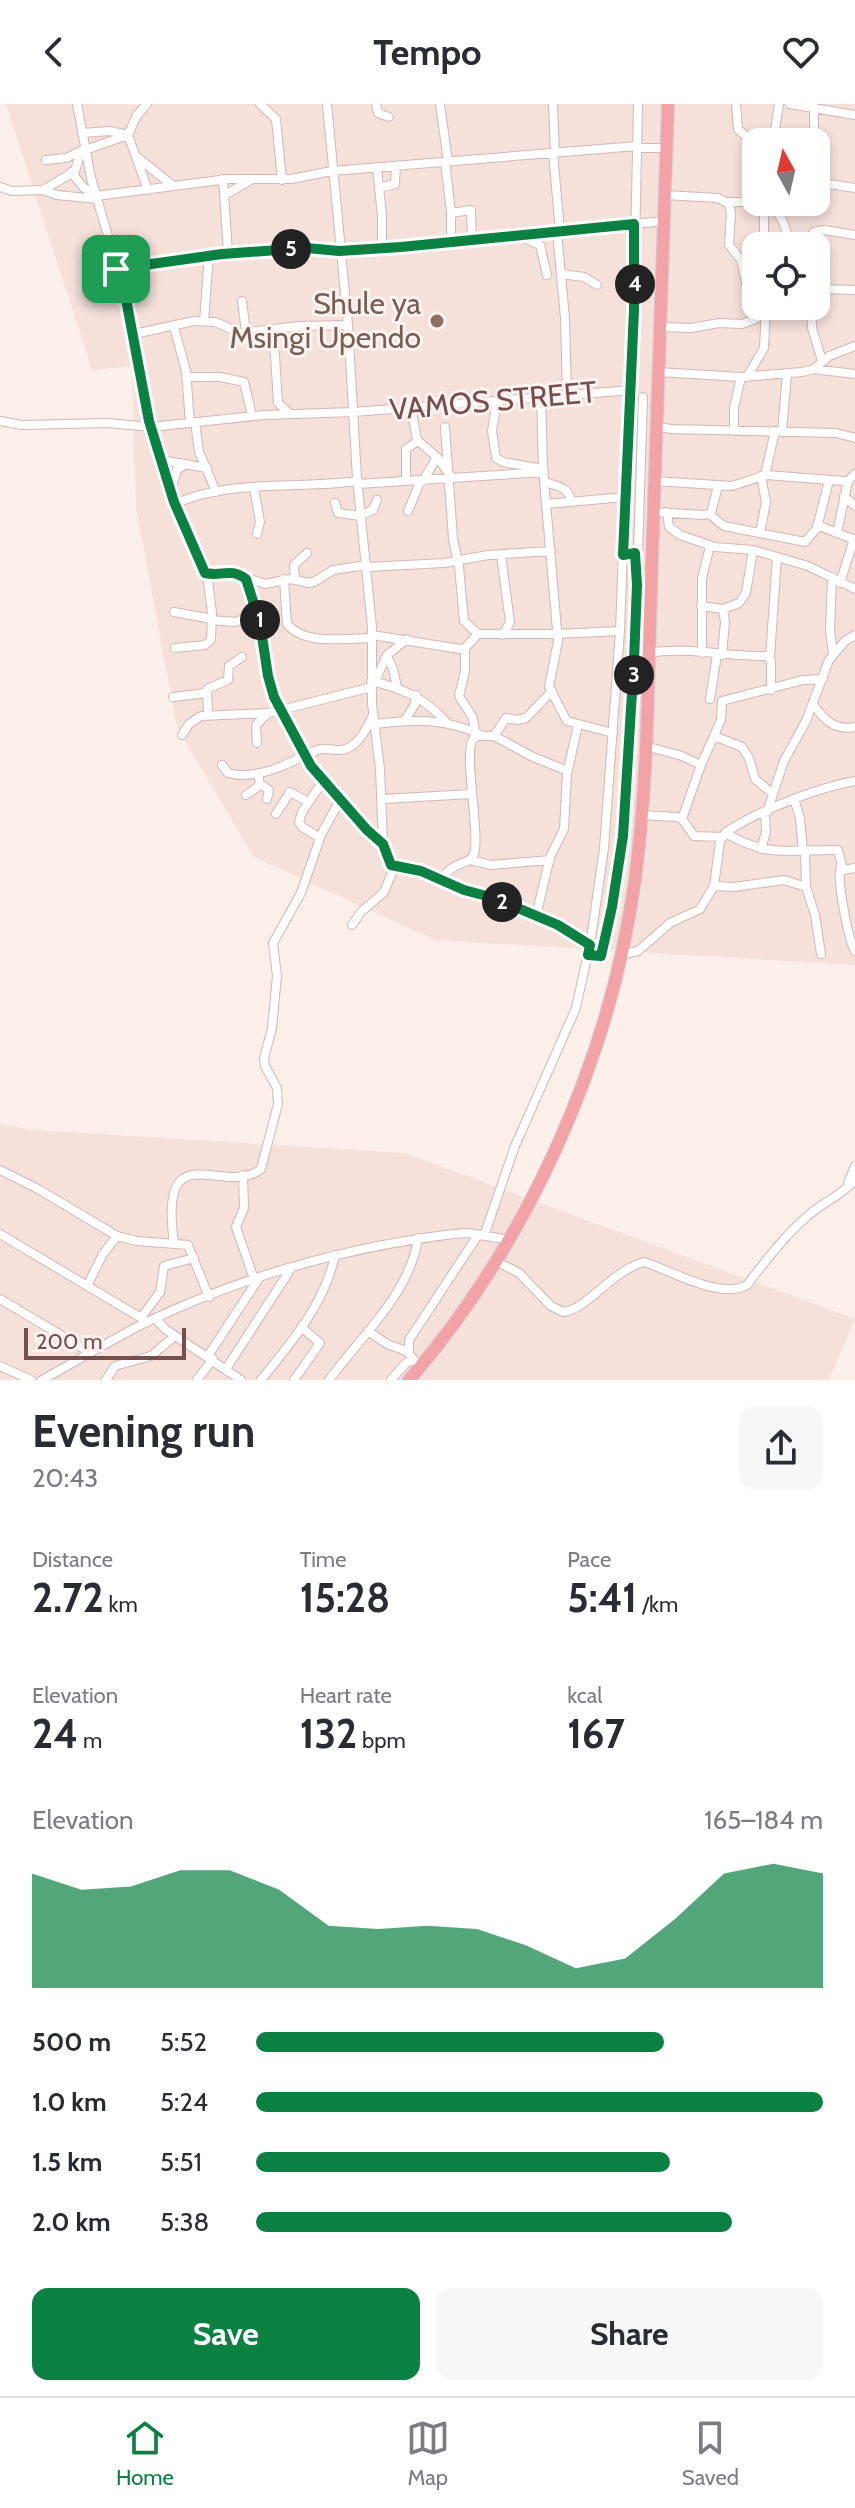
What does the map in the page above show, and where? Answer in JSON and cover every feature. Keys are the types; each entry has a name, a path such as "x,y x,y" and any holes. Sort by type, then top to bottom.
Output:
{"highway":[{"path":"409,1380 414,1360 496,1261 509,1240 566,1125 599,1032 620,957 634,881 641,815 652,549 660,512 655,481 655,426 650,397 658,372 668,104"}],"street":[{"path":"77,104 84,150 125,294 151,427 175,504 210,590 212,620 209,643 175,648"},
{"path":"147,104 137,115 128,135 148,190"},
{"path":"260,104 276,118"},
{"path":"275,104 282,180"},
{"path":"327,104 348,325 372,636 372,683 383,844 387,860 394,868 421,871 558,925 601,956 620,957 638,951 670,923 694,913 714,886 724,835"},
{"path":"376,104 378,113 389,117"},
{"path":"440,104 447,162 451,243"},
{"path":"553,104 567,394"},
{"path":"414,1360 408,1344 413,1332 481,1236 515,1146 576,1008 589,950 604,842 620,631 631,393 638,104"},
{"path":"736,104 738,129 742,133"},
{"path":"775,128 779,104"},
{"path":"790,104 855,115"},
{"path":"814,107 814,128"},
{"path":"82,133 110,131 128,135"},
{"path":"46,160 66,158 128,135"},
{"path":"0,187 12,191 43,190 57,195 96,196 223,179 282,180 377,167 637,147 667,148"},
{"path":"43,190 78,167 84,150"},
{"path":"137,157 172,185"},
{"path":"379,188 395,184 396,166"},
{"path":"377,167 382,248"},
{"path":"71,172 84,188 96,196"},
{"path":"223,179 228,253"},
{"path":"225,196 252,179"},
{"path":"830,184 855,188"},
{"path":"665,195 742,202"},
{"path":"727,202 731,207 729,245 741,260 742,268"},
{"path":"451,213 471,210 472,241"},
{"path":"116,269 228,253 307,248 339,251 451,243 664,221"},
{"path":"814,232 824,230 855,235"},
{"path":"524,235 540,245 547,275"},
{"path":"204,321 209,255"},
{"path":"561,274 584,277 597,285"},
{"path":"830,289 855,290"},
{"path":"242,301 246,332"},
{"path":"660,327 680,329 719,323 742,324 752,320"},
{"path":"734,431 734,408 744,377 764,348 766,320"},
{"path":"812,320 822,361"},
{"path":"134,334 204,321 215,322 240,333 348,325"},
{"path":"174,327 199,452 216,492"},
{"path":"273,346 284,328"},
{"path":"271,329 278,403 291,414"},
{"path":"812,369 855,346"},
{"path":"837,353 838,372"},
{"path":"658,372 744,377 812,369 855,374"},
{"path":"760,533 766,502 763,475 778,432 787,374"},
{"path":"186,377 220,377 244,382 252,416"},
{"name":"VAMOS STREET","path":"0,421 22,425 108,423 151,427 252,416 354,412 541,395 631,393 650,397"},
{"path":"541,395 557,634 549,679 567,721 613,733"},
{"path":"601,956 622,842 634,661 636,553 650,397"},
{"path":"497,400 492,431 496,458 544,475 568,491 571,501"},
{"path":"411,407 418,441 437,457 450,477"},
{"path":"655,426 854,436"},
{"path":"445,427 453,539 464,621 478,634 620,631"},
{"path":"406,481 406,449 418,441"},
{"path":"171,490 174,475 199,452"},
{"path":"408,511 437,457"},
{"path":"161,460 207,468"},
{"path":"175,504 216,492 254,488 544,475"},
{"path":"655,481 718,486 741,484 763,475 829,480 852,477 837,533"},
{"path":"660,512 709,514 724,526 805,542 812,537 817,525 829,480"},
{"path":"709,514 714,509 718,486"},
{"path":"254,488 260,522 257,534"},
{"path":"546,504 625,497"},
{"path":"824,506 844,498"},
{"path":"844,498 855,506"},
{"path":"335,503 338,513 361,516 373,510 377,500"},
{"path":"660,512 673,531 710,546 753,550 777,557 822,571 855,589"},
{"path":"817,525 854,539 836,580 830,632 833,654"},
{"path":"702,653 702,578 710,546"},
{"path":"623,555 652,549"},
{"path":"701,606 723,609 745,598 753,550"},
{"path":"205,573 220,575 229,572 265,584 284,579 314,582 333,570 551,551"},
{"path":"295,580 294,565 307,553"},
{"path":"501,555 510,622 503,635"},
{"path":"771,690 770,657 777,557"},
{"path":"210,590 220,575"},
{"path":"246,579 258,614 268,676 281,709 306,755 324,780 383,844"},
{"path":"284,579 287,624 297,634 310,637 407,639 460,649 465,648 478,634"},
{"path":"710,699 725,622 723,609"},
{"path":"174,612 235,622 258,614"},
{"path":"761,849 766,832 766,813 784,761 813,704 833,654 855,635"},
{"path":"372,683 387,656 407,639"},
{"path":"465,648 465,671 459,696 479,734"},
{"path":"648,653 664,650 770,657"},
{"path":"387,656 397,687"},
{"path":"208,714 207,689 228,680 229,666 242,657"},
{"path":"682,819 721,720 720,705 725,698 771,690 803,680 823,679"},
{"path":"182,735 196,718 208,714 269,713 372,683 397,687 416,695 447,723"},
{"path":"494,736 502,721 506,718 526,718 552,691"},
{"path":"173,697 206,693"},
{"path":"405,720 415,704 416,695"},
{"path":"813,704 837,728 855,727"},
{"path":"257,743 256,725 269,713"},
{"path":"374,720 447,723 494,736 568,771"},
{"path":"222,765 231,774 259,773 322,747 344,750 361,737 374,720"},
{"path":"536,916 550,860 564,829 568,771 578,725"},
{"path":"470,860 475,851 475,831 470,746 479,734"},
{"path":"714,736 742,747 755,779 773,794"},
{"path":"645,746 682,756 701,765"},
{"path":"246,795 260,784 259,773"},
{"path":"320,838 299,823 308,802 324,780"},
{"path":"724,835 794,799 832,785 855,781"},
{"path":"260,784 269,790 267,799"},
{"path":"276,814 290,792 308,802"},
{"path":"382,799 472,794"},
{"path":"794,799 800,818 806,887 815,915 821,954"},
{"path":"174,1243 171,1202 180,1183 194,1174 243,1175 254,1174 261,1169 278,1104 277,1088 265,1066 264,1053 272,1028 277,976 273,943 301,893 320,838 340,800"},
{"path":"641,815 682,819 694,836 724,835 774,852 838,850 843,870 855,868"},
{"path":"604,842 622,842"},
{"path":"441,880 454,867 470,860 491,865 550,860"},
{"path":"842,866 838,876 847,933 855,951"},
{"path":"352,925 361,912 384,892 394,868"},
{"path":"714,886 734,887 784,880 806,887"},
{"path":"841,1194 855,1166"},
{"path":"0,1170 117,1236 137,1241 188,1245 209,1297"},
{"path":"243,1175 244,1208 236,1227 257,1279"},
{"path":"841,1194 855,1180"},
{"path":"496,1261 519,1273 551,1306 563,1312 574,1310 620,1273 644,1262 713,1287 739,1290 747,1285 796,1226 817,1208 855,1190"},
{"path":"0,1234 149,1319 241,1380"},
{"path":"42,1380 149,1319 257,1279 335,1255 453,1234 509,1240"},
{"path":"87,1286 103,1254 117,1236"},
{"path":"329,1380 368,1331 412,1267 418,1238"},
{"path":"261,1380 316,1305 330,1278 335,1255"},
{"path":"149,1319 160,1292 164,1266 194,1258"},
{"path":"226,1369 290,1270"},
{"path":"197,1380 257,1279"},
{"path":"0,1299 91,1353"},
{"path":"294,1380 320,1343 301,1327"},
{"path":"368,1331 414,1360"},
{"path":"106,1380 115,1366 151,1356 175,1336"},
{"path":"391,1380 406,1363 414,1360"},
{"path":"0,1366 31,1380"}],"shaded area":[{"path":"6,104 855,104 855,965 435,940 254,857 177,727 136,507 132,366 92,370"},
{"path":"0,1124 32,1130 404,1153 855,1319 829,1380 0,1380"}],"place":[{"name":"Shule ya Msingi Upendo","path":"437,321"}],"route":[{"path":"634,224 632,390 623,555 635,553 637,585 631,735 621,856 601,956 588,955 590,945 558,925 421,871 394,868 387,860 383,844 311,766 274,697 256,605 246,579 238,573 205,573 186,533 149,421 125,294 116,269 185,257 307,248 339,251 401,247 634,224"}]}
